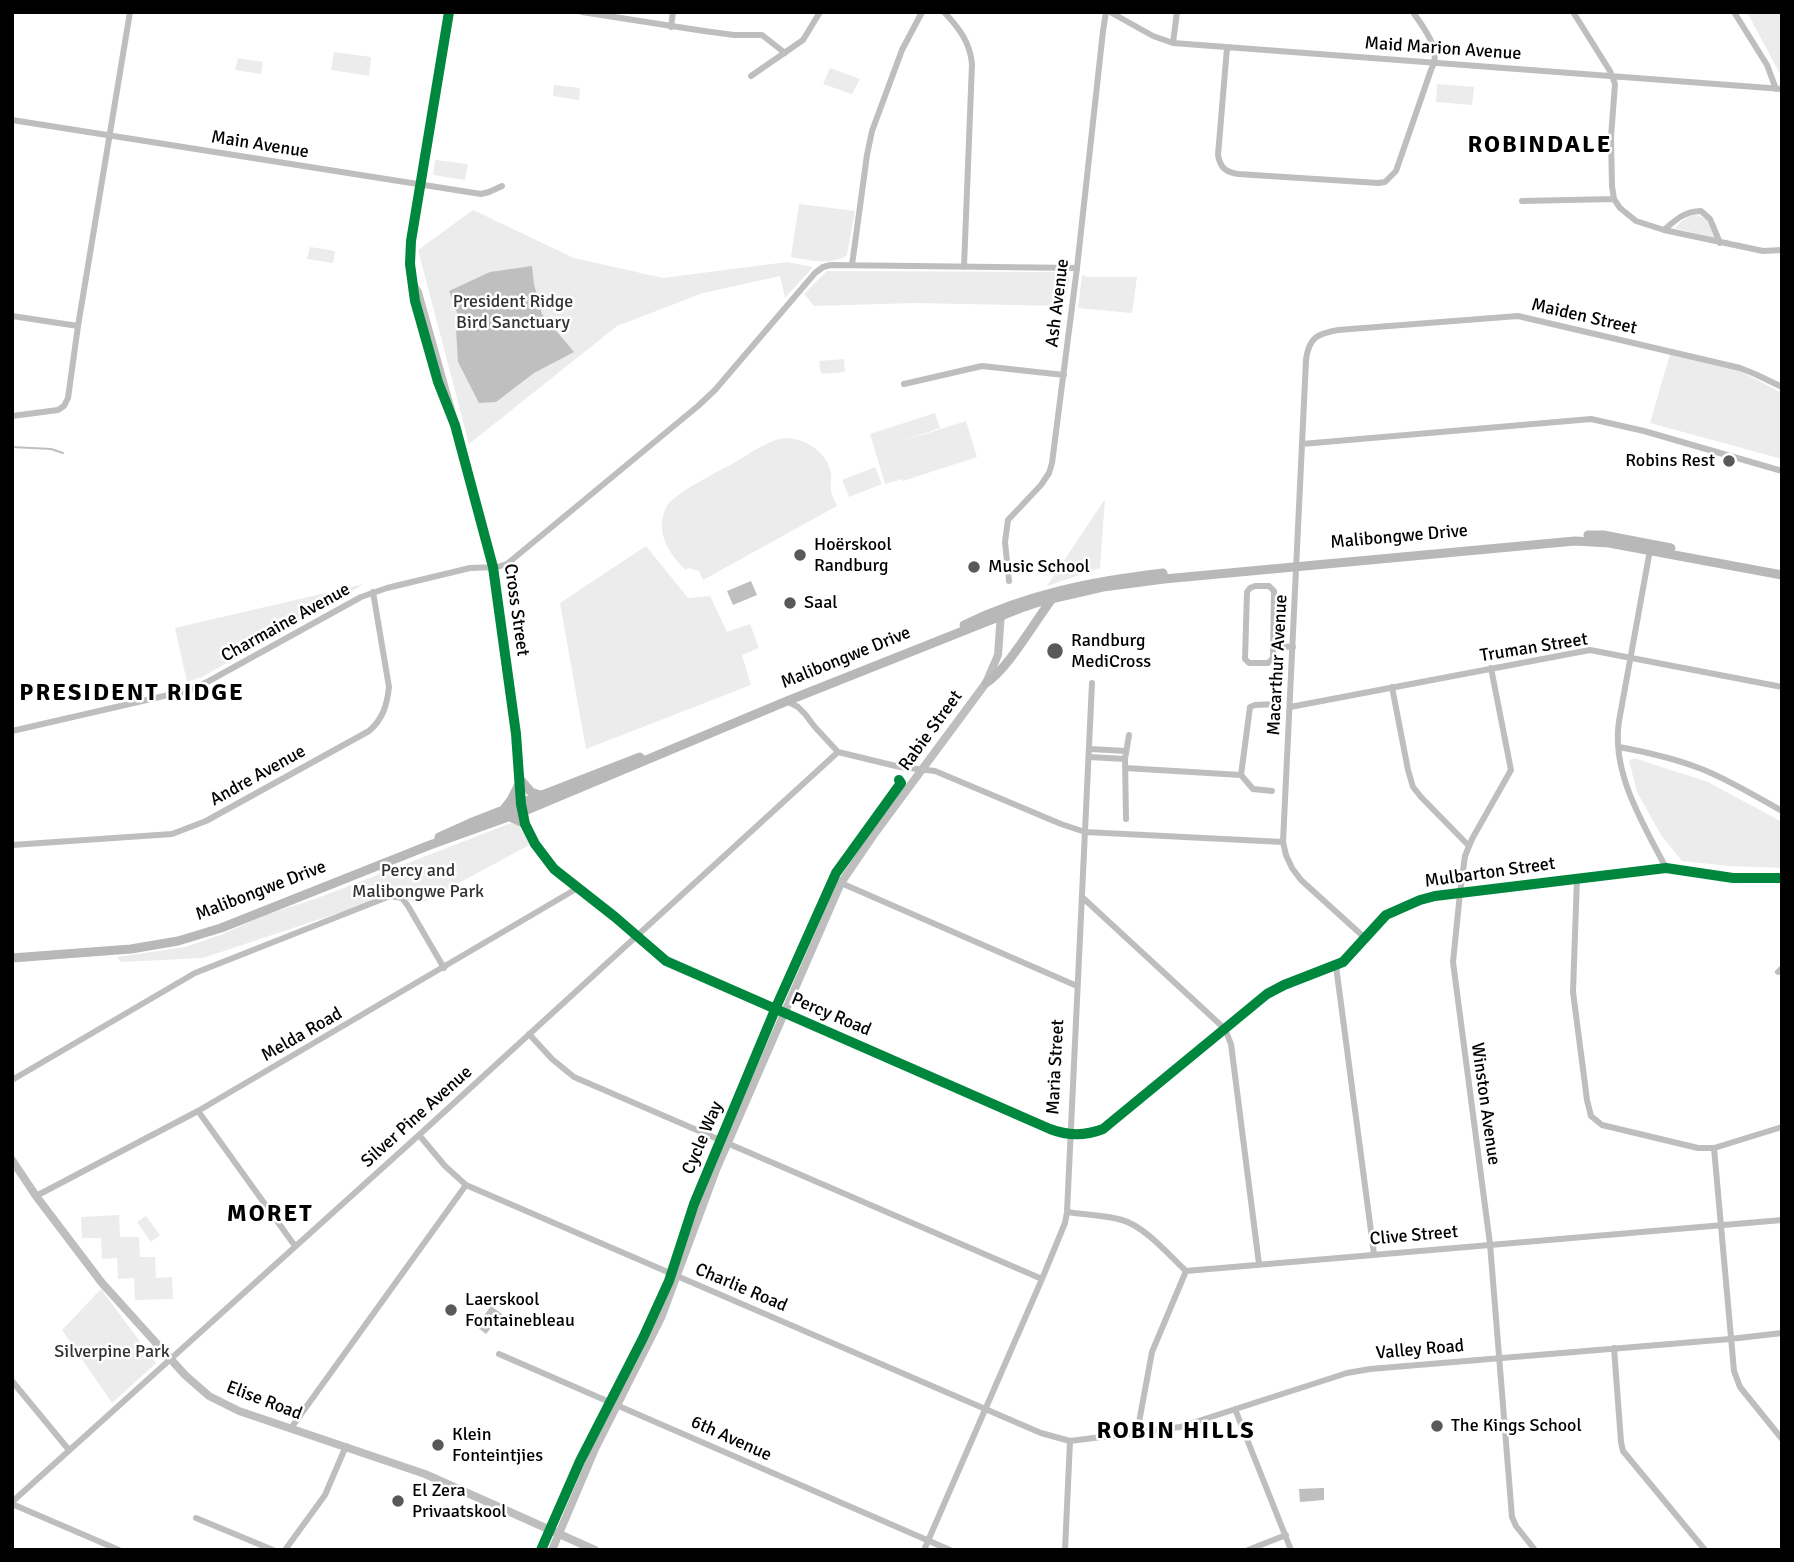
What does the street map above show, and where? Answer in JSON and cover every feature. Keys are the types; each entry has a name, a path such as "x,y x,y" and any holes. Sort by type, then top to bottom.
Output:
{"main road":[{"name":"Malibongwe Drive","path":"12,956 131,949 190,938 259,914 787,702 1035,597 1109,580 1163,573 1566,541 1600,541 1651,547 1782,575"},
{"name":"Malibongwe Drive","path":"522,808 540,795 1001,613 1103,587 1297,564"},
{"path":"986,683 1004,666 1052,598"},
{"path":"525,824 507,813 519,781 531,792 540,795"}],"street":[{"path":"12,416 51,412 64,407 68,398 130,12"},
{"name":"Cross Street","path":"449,12 410,254 413,282 419,292 453,408 455,425 493,567 516,734 522,808"},
{"path":"582,12 671,27 734,35 762,35 785,53"},
{"path":"671,27 673,12"},
{"path":"751,76 803,40 820,12"},
{"path":"852,265 872,131 902,50 922,12"},
{"path":"944,12 964,34 972,64 964,267"},
{"name":"Maid Marion Avenue","path":"1108,12 1153,36 1173,43 1779,89"},
{"name":"Ash Avenue","path":"1009,581 1006,526 1010,516 1041,485 1052,463 1077,268 1102,31 1108,12"},
{"path":"1173,43 1177,12"},
{"path":"1227,48 1218,155 1224,170 1237,174 1378,183 1385,181 1396,171 1435,63 1431,41 1413,12"},
{"path":"1573,12 1613,76 1615,88 1611,171 1614,199 1620,208 1636,221 1664,230 1762,251 1782,250"},
{"path":"1734,12 1768,65 1779,89"},
{"name":"Main Avenue","path":"12,120 481,194 502,186"},
{"path":"1522,201 1614,199"},
{"path":"1664,230 1686,214 1701,211 1710,219 1720,243"},
{"path":"493,567 510,562 698,406 728,376 815,272 827,266 852,265 1077,268"},
{"path":"12,316 78,326"},
{"name":"Maiden Street","path":"1306,360 1311,341 1327,332 1518,316 1740,368 1782,387"},
{"name":"Macarthur Avenue","path":"1306,360 1283,842 1292,868 1301,880 1365,938"},
{"path":"904,384 982,366 1064,375"},
{"path":"1302,444 1591,419 1644,431 1782,471"},
{"path":"1651,547 1618,730 1629,794 1666,867"},
{"name":"Charmaine Avenue","path":"12,731 197,687 373,592 470,568 493,567"},
{"path":"1269,586 1273,590 1273,646 1273,658 1269,662 1246,661 1244,654 1247,592 1252,587 1269,586"},
{"name":"Andre Avenue","path":"12,845 178,833 206,821 369,731 384,710 389,687 373,592"},
{"name":"Rabie Street","path":"552,1550 595,1449 661,1318 705,1197 841,883 986,683 998,656 1001,613"},
{"path":"1273,646 1293,647"},
{"name":"Truman Street","path":"1290,707 1590,650 1782,687"},
{"name":"Winston Avenue","path":"1491,668 1511,770 1469,846 1460,893 1453,953 1454,974 1490,1244 1512,1517 1535,1550"},
{"name":"Maria Street","path":"924,1550 1065,1223 1092,683"},
{"path":"1392,687 1413,787 1469,846"},
{"path":"805,714 806,694"},
{"path":"787,702 798,707 838,752 940,773 1084,832 1283,842"},
{"path":"1241,775 1250,707 1276,705"},
{"path":"1126,819 1125,768 1129,735"},
{"path":"1619,747 1698,767 1782,811"},
{"name":"Silver Pine Avenue","path":"12,1503 838,752"},
{"path":"1090,753 1126,755"},
{"path":"1125,768 1241,775 1253,789 1272,791"},
{"name":"Percy Road","path":"522,808 530,836 554,869 674,967 1071,1136"},
{"name":"Mulbarton Street","path":"1071,1136 1094,1132 1107,1126 1267,994 1336,966 1349,957 1380,921 1393,912 1426,898 1666,867 1733,878 1782,878"},
{"path":"1577,878 1573,992 1591,1116 1609,1127 1698,1148 1714,1148 1782,1127"},
{"path":"841,883 1077,986"},
{"name":"Melda Road","path":"36,1196 198,1111 576,889"},
{"path":"1082,897 1225,1029 1231,1044 1259,1264"},
{"path":"12,1080 195,973 384,898 402,898 444,968"},
{"path":"1336,966 1374,1254"},
{"path":"529,1034 552,1059 574,1076 1042,1279"},
{"path":"198,1111 295,1246"},
{"name":"Charlie Road","path":"419,1135 445,1166 466,1185 1041,1433 1070,1441"},
{"path":"1714,1148 1734,1371 1746,1395 1782,1439"},
{"name":"Elise Road","path":"12,1160 102,1283 196,1386 219,1402 425,1474 595,1550"},
{"path":"291,1429 466,1185"},
{"path":"1067,1212 1129,1223 1143,1232 1186,1271 1152,1353 1137,1433"},
{"name":"Clive Street","path":"1186,1271 1782,1220"},
{"name":"Valley Road","path":"1070,1441 1189,1424 1361,1370 1782,1333"},
{"path":"1614,1348 1623,1451 1705,1550"},
{"name":"6th Avenue","path":"499,1354 950,1550"},
{"path":"12,1381 69,1450"},
{"path":"1235,1409 1291,1550"},
{"path":"1065,1550 1070,1441"},
{"path":"285,1550 325,1495 346,1446"},
{"path":"12,1503 119,1550"},
{"path":"196,1518 273,1550"},
{"path":"1248,1550 1286,1535"}],"green space":[{"path":"1747,12 1782,12 1782,76 1781,76"},
{"path":"334,52 371,57 369,76 331,70"},
{"path":"238,58 263,62 261,74 235,70"},
{"path":"830,68 860,79 852,94 823,84"},
{"path":"1437,84 1474,87 1472,105 1436,102"},
{"path":"554,85 580,88 579,100 553,96"},
{"path":"435,160 468,164 465,180 433,175"},
{"path":"799,204 855,211 847,255 828,261 791,257"},
{"name":"President Ridge Bird Sanctuary","path":"473,210 574,258 663,278 787,262 813,267 785,298 780,276 703,293 617,326 469,444 418,250"},
{"path":"1694,214 1706,219 1715,238 1675,228"},
{"path":"310,247 335,251 333,263 307,259"},
{"path":"827,271 1065,272 1069,278 1064,306 915,303 814,306 804,294"},
{"path":"1082,275 1137,277 1132,313 1078,308"},
{"path":"1670,354 1738,370 1782,393 1782,459 1650,423"},
{"path":"844,359 845,372 821,374 819,361"},
{"path":"935,413 940,428 900,442 966,421 977,457 903,481 902,479 885,484 870,434"},
{"path":"786,438 808,444 825,459 831,473 831,490 837,506 703,580 699,571 688,568 686,570 665,541 662,523 667,506 697,483 765,445"},
{"path":"875,467 882,484 849,497 842,480"},
{"path":"1105,499 1100,568 1047,586"},
{"path":"646,546 688,598 710,596 727,632 750,624 759,648 742,655 751,685 586,749 560,603"},
{"path":"364,584 202,677 187,682 175,628"},
{"path":"1634,758 1708,782 1782,822 1782,868 1682,861 1661,835 1637,792 1629,761"},
{"name":"Percy and Malibongwe Park","path":"511,823 518,825 533,843 420,904 403,899 380,899 203,958 121,962 117,957 185,947"},
{"path":"119,1215 120,1237 139,1237 140,1257 155,1257 156,1278 172,1277 173,1299 135,1300 134,1278 118,1279 117,1258 102,1259 101,1238 82,1238 81,1217"},
{"path":"146,1216 160,1235 151,1242 137,1222"},
{"name":"Silverpine Park","path":"101,1289 156,1363 112,1403 62,1330"}],"shaded area":[{"path":"532,266 542,314 574,352 534,373 496,402 479,403 458,362 456,329 459,318 449,291 490,272"},
{"path":"751,581 757,595 733,605 727,591"},
{"path":"491,1306 502,1314 486,1334 476,1326"},
{"path":"1324,1488 1324,1500 1300,1502 1299,1489"}],"waterway":[{"path":"12,447 51,449 63,453"}],"cycle path":[{"path":"449,12 411,241 410,264 415,301 438,382 455,425 493,567 516,734 525,824 535,844 554,869 666,961 1050,1129 1083,1134 1103,1129 1267,994 1343,962 1386,915 1420,900 1666,868 1733,878 1782,878"},
{"name":"Cycle Way","path":"541,1550 580,1461 669,1281 694,1204 777,1005 836,873 901,783 899,780"}],"place":[{"name":"Robins Rest","path":"1729,461"},
{"name":"Hoërskool Randburg","path":"800,555"},
{"name":"Music School","path":"974,567"},
{"name":"Saal","path":"790,603"},
{"name":"Randburg MediCross","path":"1055,651"},
{"name":"Laerskool Fontainebleau","path":"451,1310"},
{"name":"The Kings School","path":"1437,1426"},
{"name":"Klein Fonteintjies","path":"438,1445"},
{"name":"El Zera Privaatskool","path":"398,1501"}],"district":[{"name":"ROBINDALE","path":"1540,146"},
{"name":"PRESIDENT RIDGE","path":"132,694"},
{"name":"MORET","path":"270,1215"},
{"name":"ROBIN HILLS","path":"1176,1432"}]}
